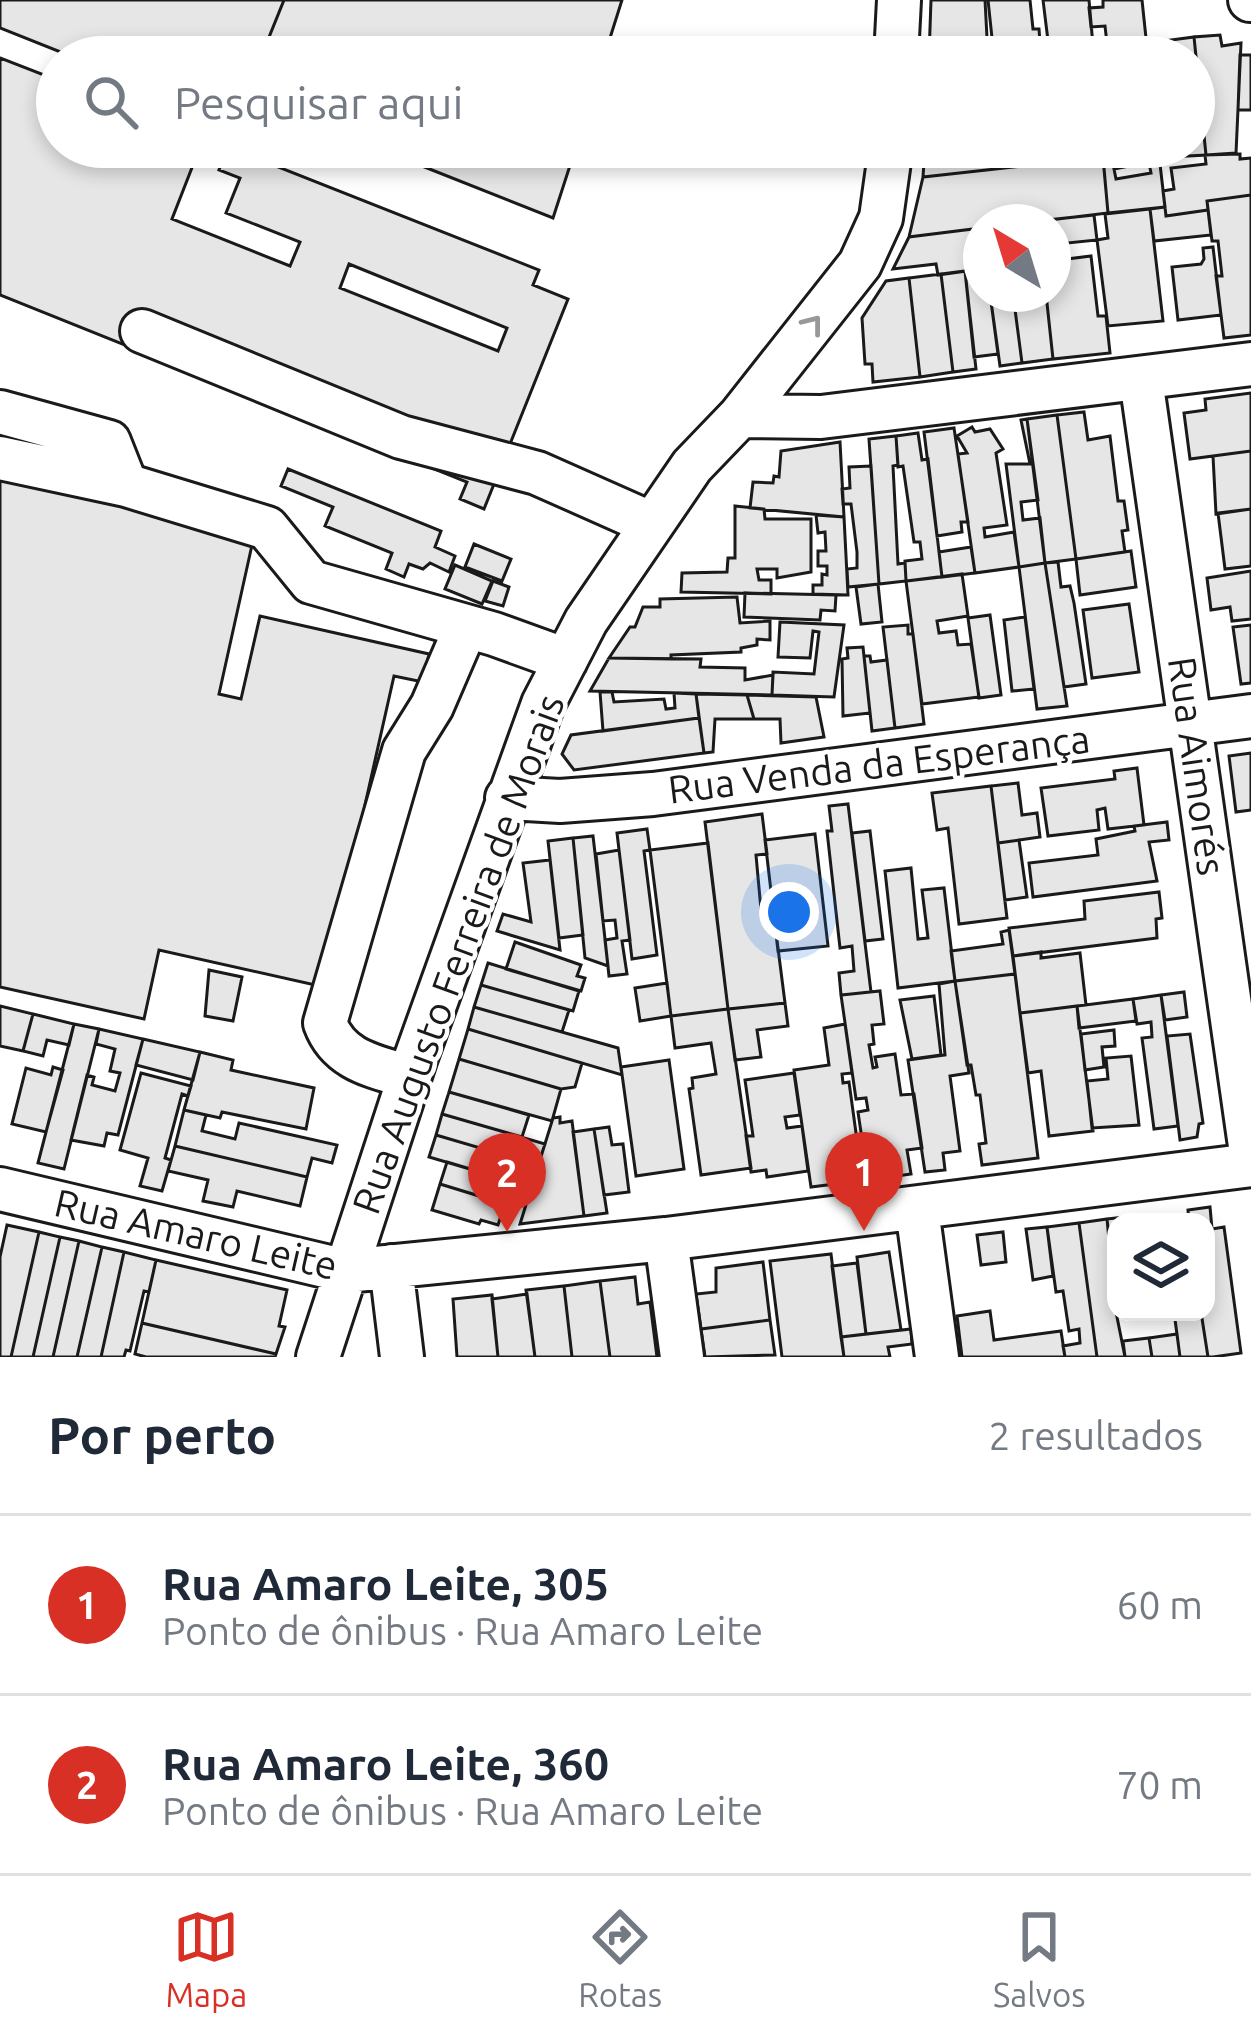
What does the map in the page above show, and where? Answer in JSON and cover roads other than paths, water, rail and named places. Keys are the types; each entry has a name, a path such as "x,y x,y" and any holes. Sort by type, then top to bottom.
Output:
{"street":[{"path":"897,36 898,0"},
{"name":"Rua Augusto Ferreira de Morais","path":"318,1357 410,1077 543,704 586,621 692,466 740,416 860,264 881,218 889,168"},
{"path":"142,331 401,437 537,473 652,524"},
{"path":"740,416 821,417 1251,364"},
{"name":"Rua Aimorés","path":"1141,379 1251,1153"},
{"path":"0,412 109,442 126,485"},
{"path":"0,458 126,485 267,528 311,582 566,660"},
{"path":"410,1077 363,1063 340,1049 325,1022 404,751 432,706 466,627"},
{"name":"Rua Venda da Esperança","path":"507,797 560,801 653,794 1251,716"},
{"name":"Rua Amaro Leite","path":"0,1189 346,1271 666,1239 1251,1166"},
{"path":"917,1209 937,1357"},
{"path":"666,1239 682,1357"},
{"path":"391,1266 402,1357"}],"place":[{"name":"Rua Amaro Leite, 305","path":"864,1231"},
{"name":"Rua Amaro Leite, 360","path":"507,1232"}]}
